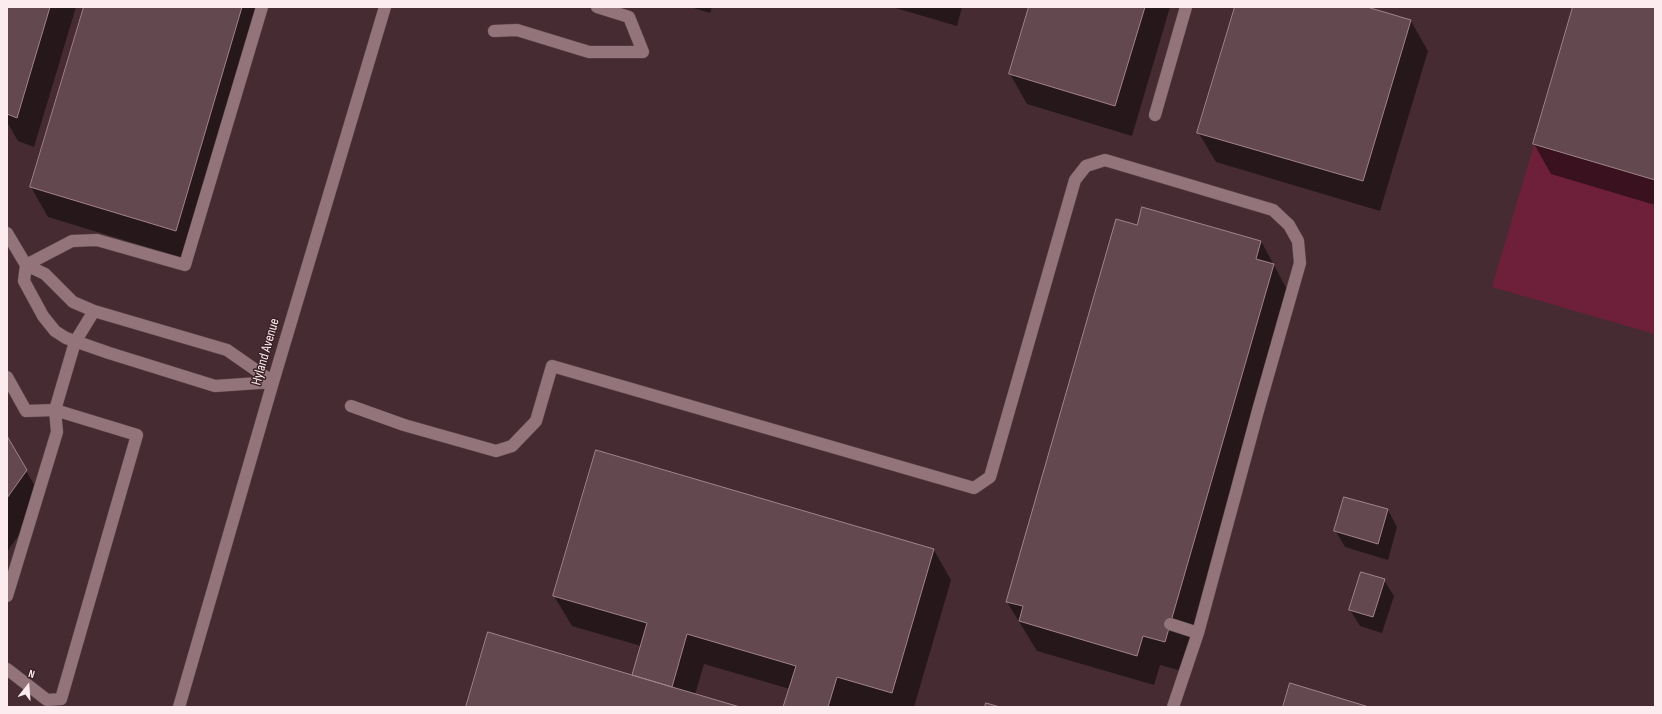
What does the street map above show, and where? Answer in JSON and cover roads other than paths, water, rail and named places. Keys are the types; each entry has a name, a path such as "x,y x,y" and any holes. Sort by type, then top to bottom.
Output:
{"street":[{"path":"26,265 72,241 97,240 185,265 262,7"},
{"name":"Hyland Avenue","path":"178,707 385,7"},
{"path":"494,31 518,30 589,52 643,52 629,17 597,7"},
{"path":"1155,115 1186,7"},
{"path":"351,406 404,425 496,451 512,446 536,420 552,366 974,488 990,477 1075,180 1086,166 1105,160 1273,210 1289,225 1298,241 1300,263 1259,407 1198,633 1173,707"},
{"path":"7,233 26,265 45,274 73,302 94,311 227,350 273,382"},
{"path":"26,265 24,281 43,316 55,331 75,342 215,386 273,382"},
{"path":"7,596 57,432 55,410 75,342 94,311"},
{"path":"7,377 26,411 55,410 137,435 61,698 47,700 7,669"},
{"path":"1170,624 1198,633"}]}
